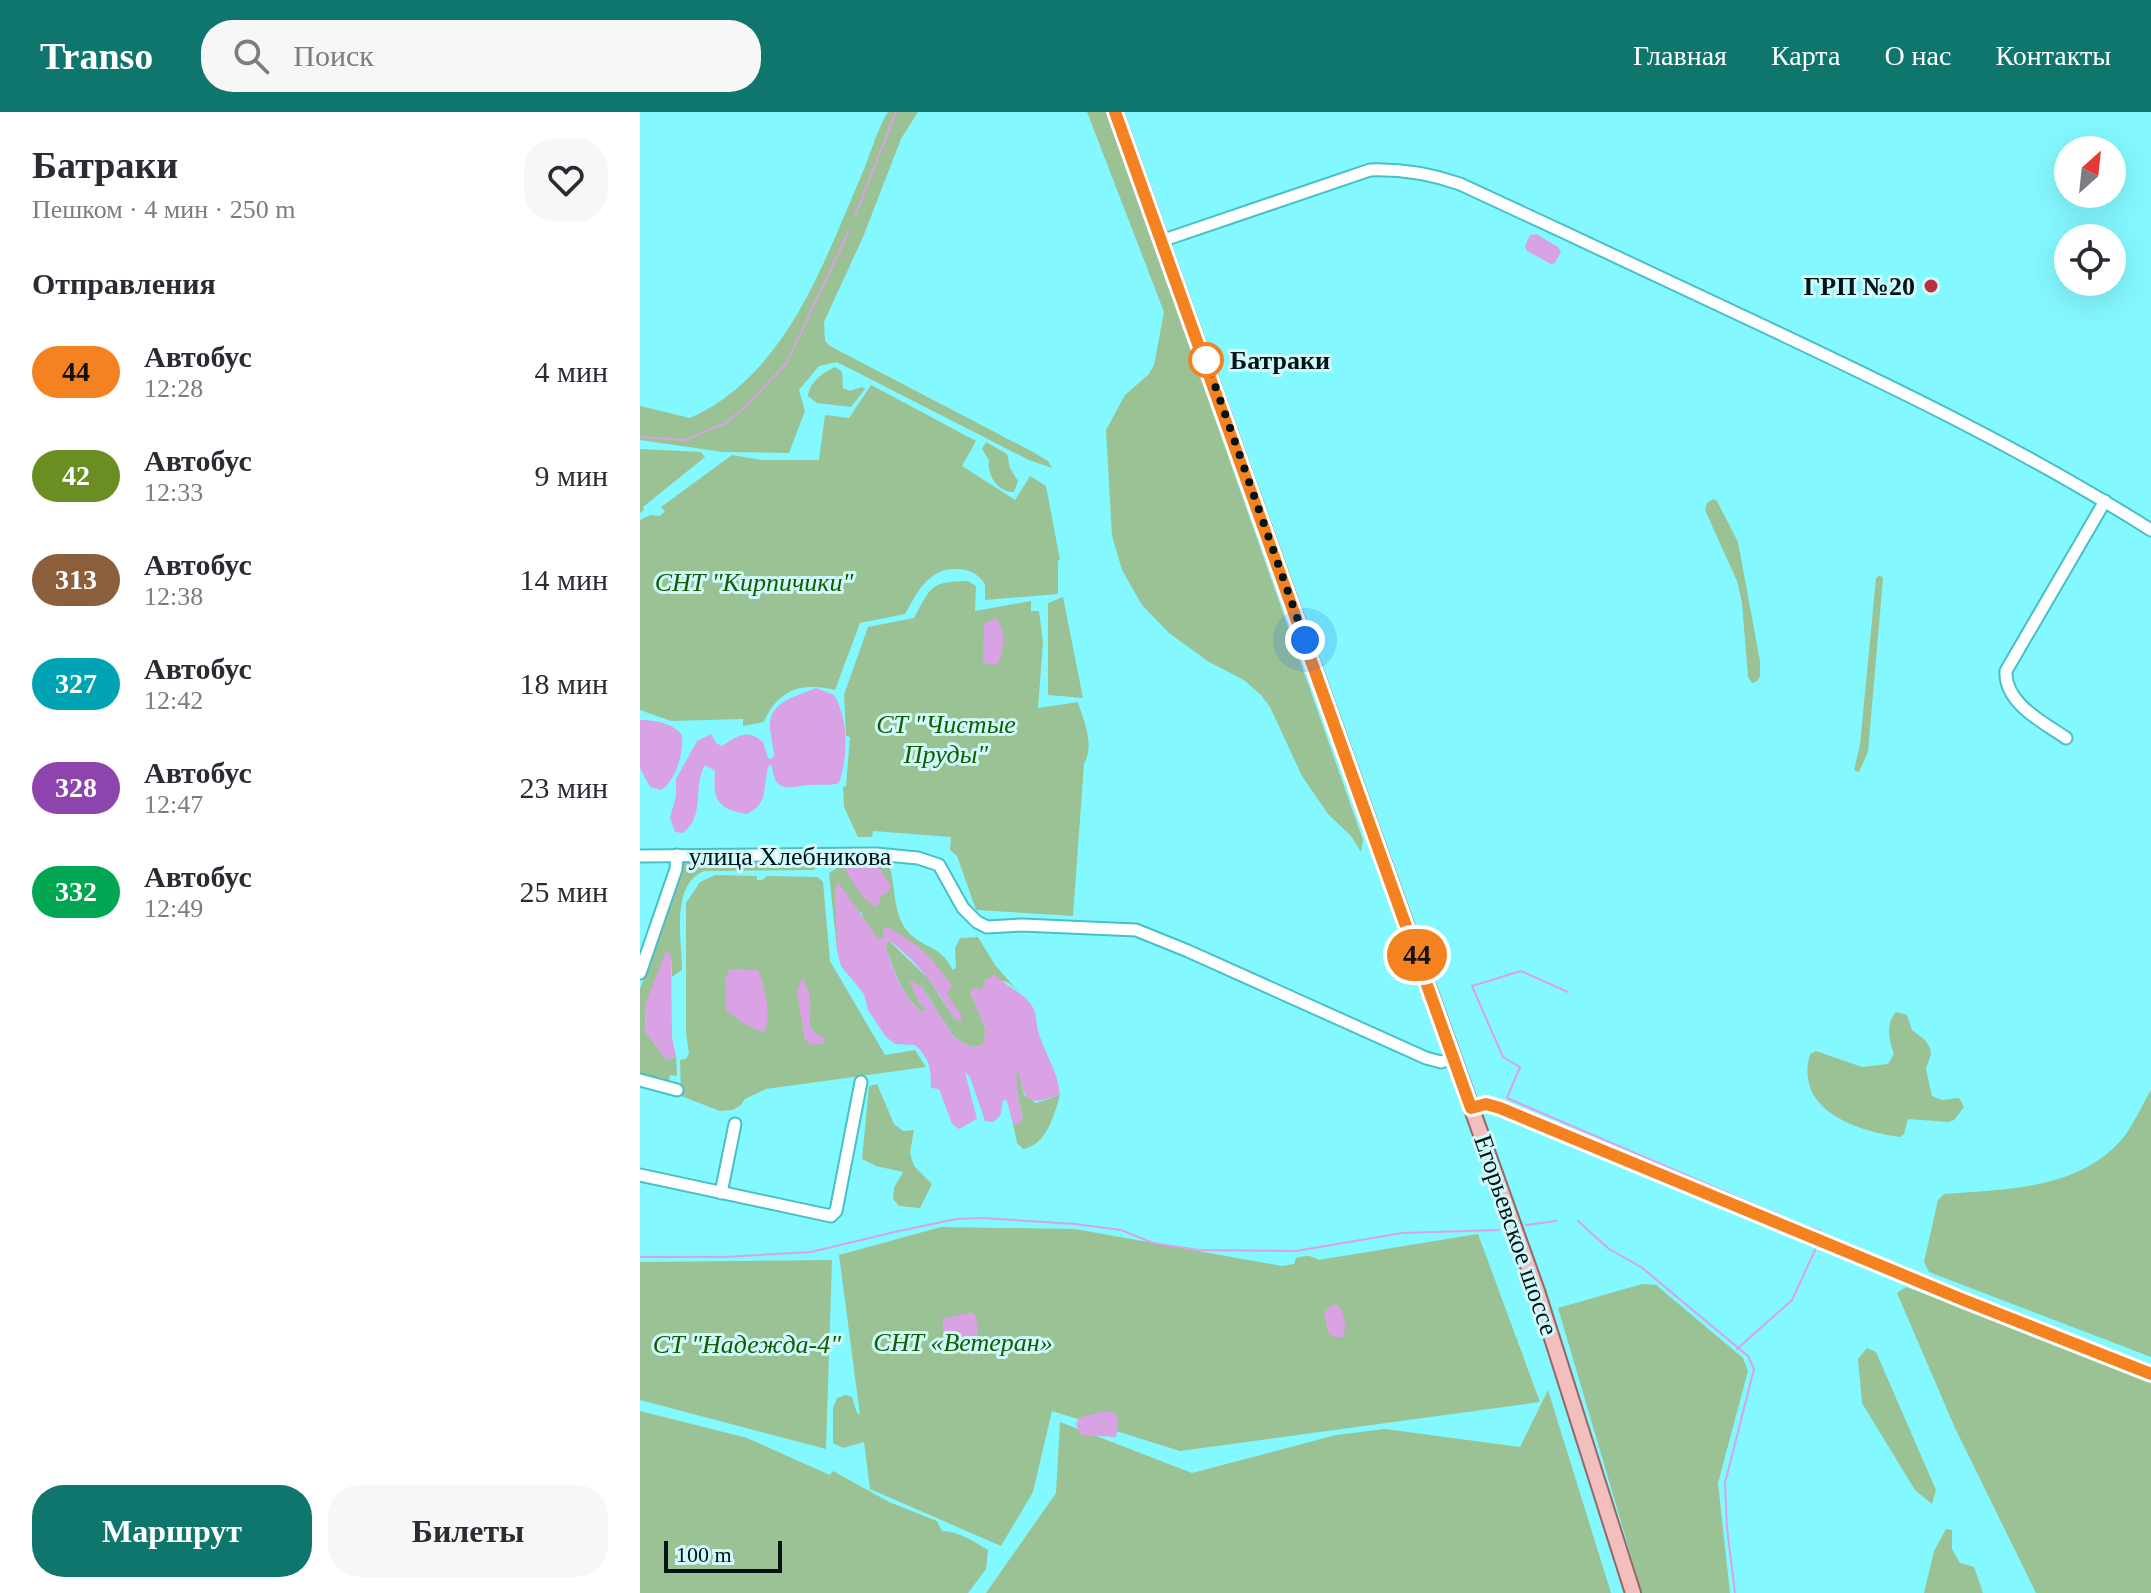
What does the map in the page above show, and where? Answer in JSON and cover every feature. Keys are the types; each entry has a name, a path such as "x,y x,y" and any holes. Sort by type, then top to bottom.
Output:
{"main road":[{"name":"Егорьевское шоссе","path":"1115,112 1537,1291 1633,1593"}],"street":[{"path":"1161,241 1370,170 1393,169 1437,177 1460,184 1897,388 1986,433 2151,530"},
{"path":"2066,738 2008,691 2006,671 2105,501"},
{"name":"улица Хлебникова","path":"640,856 876,854 918,858 939,865 963,908 987,927 1022,925 1136,930 1426,1058 1441,1062 1453,1058"},
{"path":"640,973 676,869 677,855"},
{"path":"640,927 655,930"},
{"path":"640,1080 677,1090"},
{"path":"640,1175 831,1216 836,1211 861,1082"},
{"path":"1471,1108 1486,1104 1500,1108 1961,1299 2151,1374"},
{"path":"721,1193 735,1124"}],"green space":[{"path":"888,112 918,112 901,139 863,237 824,322 825,341 1033,452 1048,461 1052,468 1029,460 837,362 819,366 799,390 805,411 789,453 723,452 640,440 640,406 690,418 723,399 752,374 776,346 816,279"},
{"path":"1087,112 1107,112 1363,840 1361,852 1351,836 1328,814 1302,776 1270,707 1261,695 1244,680 1209,662 1169,633 1142,605 1122,570 1112,536 1106,430 1125,395 1149,374 1154,365 1164,312"},
{"path":"835,367 842,372 843,388 850,391 865,389 851,407 817,403 808,396 817,378"},
{"name":"СНТ \"Кирпичики\"","path":"871,385 976,441 962,466 1015,500 1030,476 1046,486 1060,560 1058,594 985,600 985,584 977,576 963,570 949,569 926,582 905,614 860,623 835,690 812,687 792,691 776,702 764,722 743,726 743,719 671,721 640,710 640,520 650,515 660,516 665,511 661,507 732,455 761,460 819,460 825,415 849,418"},
{"path":"986,442 1007,454 1010,468 1018,481 1014,492 998,486 992,477 989,460 982,449"},
{"path":"640,449 701,452 705,457 643,507 640,513"},
{"path":"1713,499 1717,501 1738,542 1760,661 1760,677 1752,683 1748,677 1742,603 1737,581 1705,510 1707,503"},
{"path":"1880,575 1883,578 1868,752 1859,772 1854,770 1860,745 1876,578"},
{"name":"СТ \"Чистые Пруды\"","path":"968,581 976,586 975,611 1031,601 1031,611 1039,611 1043,642 1038,708 1078,702 1083,717 1089,749 1084,764 1073,916 976,910 957,856 950,850 951,837 873,831 872,837 858,837 844,807 843,787 846,786 850,737 846,736 844,695 868,627 914,618 933,588"},
{"path":"1063,597 1083,698 1048,695 1048,603"},
{"path":"692,859 817,859 821,862 813,870 704,871 693,878 686,888 680,914 682,970 672,977 671,955 646,1002 645,1031 666,1060 676,1056 677,1076 670,1075 668,1086 640,1076 640,989 683,864"},
{"path":"860,860 876,860 890,868 898,911 905,927 916,939 943,956 953,970 956,968 955,948 960,938 978,937 995,965 1019,992 1000,980 970,991 986,1031 983,1045 971,1047 954,1037 922,987 927,1009 922,1012 909,999 885,946 889,941 928,978 954,1018 960,1020 899,936 888,927 884,937 879,940 868,928 861,912 837,920 837,951 829,873"},
{"path":"715,875 757,876 757,880 767,876 818,877 823,882 830,961 885,1055 915,1050 926,1067 766,1089 745,1099 732,1110 720,1111 681,1096 680,1060 686,1059 689,1053 686,1033 686,903 700,882"},
{"path":"1896,1012 1907,1015 1912,1030 1930,1048 1926,1069 1932,1096 1942,1100 1959,1098 1964,1107 1949,1122 1908,1119 1904,1134 1900,1137 1865,1129 1832,1114 1811,1090 1807,1073 1810,1054 1816,1051 1862,1067 1888,1064 1894,1054 1889,1027"},
{"path":"1015,1072 1019,1073 1024,1095 1036,1103 1060,1095 1044,1135 1038,1142 1023,1149 1017,1143 1013,1124 1019,1124 1023,1117"},
{"path":"877,1084 894,1124 903,1131 914,1130 910,1153 914,1166 932,1184 920,1208 899,1206 893,1199 894,1188 903,1172 876,1166 862,1159 869,1086"},
{"path":"2151,1090 2151,1357 1929,1272 1924,1262 1938,1200 1944,1194 2040,1184 2085,1168 2123,1138"},
{"name":"СНТ «Ветеран»","path":"941,1227 1075,1229 1282,1266 1294,1264 1296,1258 1301,1257 1310,1256 1318,1260 1478,1234 1540,1402 1180,1451 1052,1411 1033,1492 1001,1546 870,1489 864,1442 843,1448 833,1443 833,1408 837,1398 852,1397 860,1415 839,1255"},
{"name":"СТ \"Надежда-4\"","path":"832,1260 826,1449 640,1400 640,1262"},
{"path":"1642,1284 1656,1285 1743,1358 1748,1371 1718,1483 1730,1593 1642,1593 1558,1308"},
{"path":"1906,1287 2151,1379 2151,1593 2036,1593 1955,1428 1897,1293"},
{"path":"1867,1348 1876,1352 1936,1490 1932,1504 1915,1490 1862,1403 1858,1359"},
{"path":"1548,1390 1611,1593 986,1593 1056,1493 1060,1422 1192,1473 1336,1435 1385,1429 1520,1447"},
{"path":"640,1411 747,1438 830,1475 833,1471 889,1502 937,1521 942,1531 960,1535 988,1550 986,1569 968,1593 640,1593"},
{"path":"1946,1529 1952,1530 1952,1549 1960,1563 1974,1567 1983,1593 1924,1593 1934,1551"}],"shaded area":[{"path":"1536,234 1558,247 1561,252 1555,263 1551,264 1527,251 1525,246 1530,235"},
{"path":"993,619 1001,625 1003,637 997,665 984,664 983,661 984,624"},
{"path":"816,688 834,695 845,727 844,762 839,783 781,786 769,765 762,800 746,814 728,809 718,801 715,771 705,765 699,782 694,818 683,833 675,832 670,818 676,796 676,779 697,741 711,734 722,746 737,737 752,735 763,742 768,758 772,759 770,720 773,712 785,701"},
{"path":"640,720 668,725 682,735 678,766 661,790 650,787 640,768"},
{"path":"870,863 878,866 891,886 875,907 863,897 844,869"},
{"path":"838,882 879,940 884,937 883,928 888,927 919,947 952,986 947,994 961,1015 961,1021 954,1018 909,957 889,941 885,946 899,982 915,1006 922,1012 926,1009 919,1003 909,980 922,987 954,1037 971,1047 983,1045 986,1031 970,991 982,989 986,979 995,975 1026,999 1034,1011 1060,1095 1031,1100 1016,1072 1023,1117 1019,1124 1013,1124 1004,1099 1000,1116 993,1122 985,1121 970,1077 965,1072 977,1119 959,1129 952,1124 939,1089 931,1088 927,1059 915,1045 895,1044 886,1037 868,1010 864,994 841,966 837,951 835,888"},
{"path":"666,951 671,955 672,1038 676,1056 666,1060 645,1031 646,1002"},
{"path":"730,969 758,970 767,1010 764,1033 726,1010 725,978"},
{"path":"802,978 810,1000 809,1025 816,1034 826,1039 824,1043 812,1045 805,1040 797,992"},
{"path":"1332,1305 1338,1305 1343,1316 1345,1330 1342,1337 1334,1337 1328,1332 1324,1312"},
{"path":"972,1312 976,1316 978,1336 945,1343 942,1319"},
{"path":"1105,1411 1116,1413 1116,1437 1081,1435 1076,1424 1079,1418"}],"waterway":[{"path":"855,216 896,112"},
{"path":"640,437 685,440 726,423 745,407 786,364 849,231"},
{"path":"1568,992 1521,971 1472,986 1503,1057 1520,1067 1507,1098 1784,1217"},
{"path":"640,1257 725,1257 811,1252 956,1219 982,1218 1121,1230 1153,1243 1199,1250 1296,1251 1402,1233 1499,1230"},
{"path":"1526,1225 1556,1221"},
{"path":"1578,1221 1609,1249 1641,1267 1748,1356 1754,1369 1725,1483 1735,1593"},
{"path":"1799,1224 1821,1231 1820,1234"},
{"path":"1737,1349 1792,1300 1816,1248"}],"bus line":[{"name":"44","path":"1115,112 1471,1108 1486,1104 1500,1108 1961,1299 2151,1374"}],"place":[{"name":"ГРП №20","path":"1931,286"},
{"name":"Батраки","path":"1206,360"}],"route":[{"path":"1206,360 1305,640"}]}
